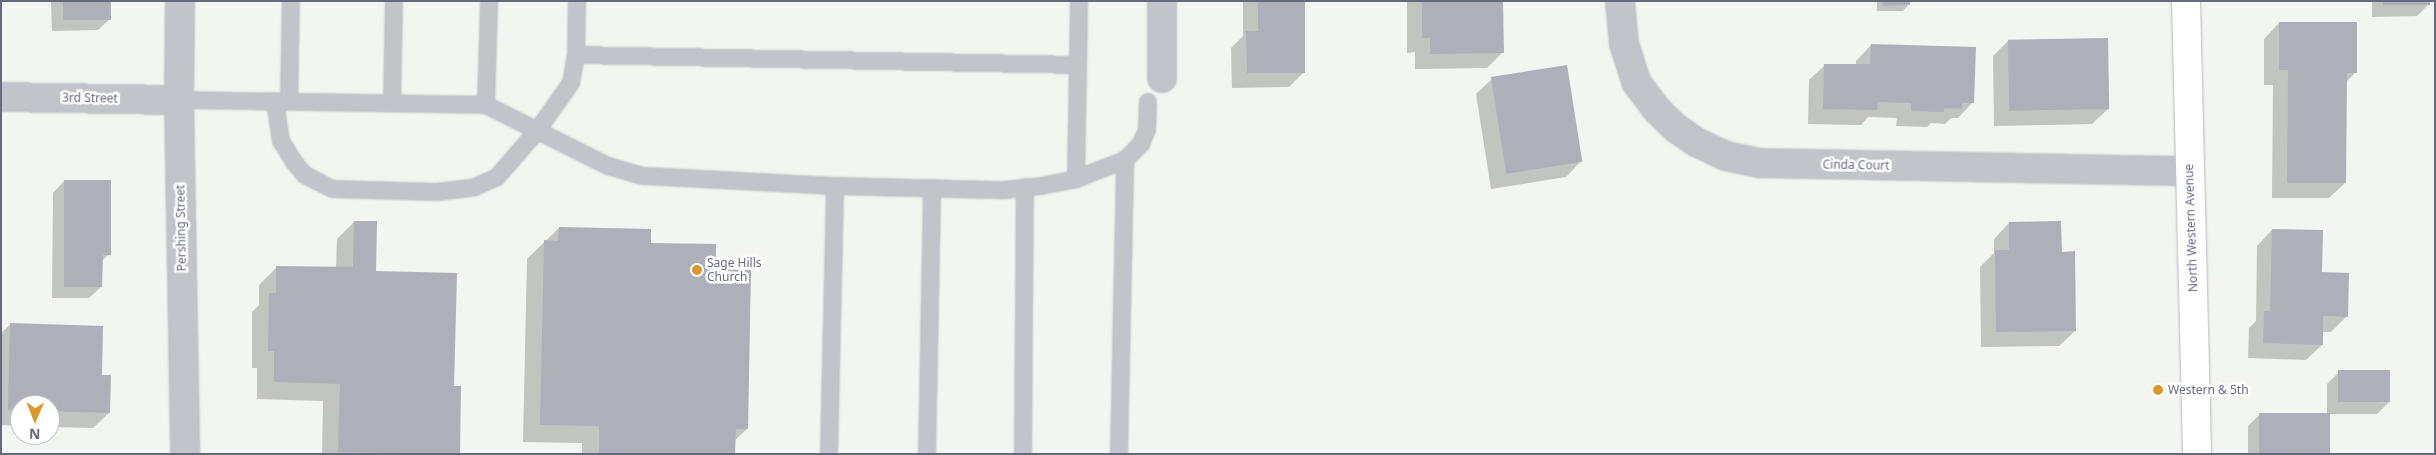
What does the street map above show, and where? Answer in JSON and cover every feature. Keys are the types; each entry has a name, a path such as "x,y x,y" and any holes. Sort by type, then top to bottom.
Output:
{"main road":[{"name":"North Western Avenue","path":"2186,1 2197,454"}],"street":[{"name":"Pershing Street","path":"180,1 179,100 185,454"},
{"path":"1162,1 1162,78"},
{"name":"Cinda Court","path":"1620,1 1624,44 1636,82 1656,109 1676,128 1696,142 1726,156 1760,163 2189,171"},
{"name":"3rd Street","path":"1,97 179,100"}],"lane":[{"path":"291,1 282,101 281,141 294,162 306,175 333,189 437,192 475,187 497,176 537,130 571,83 576,55 577,1"},
{"path":"392,103 394,1"},
{"path":"486,106 488,1"},
{"path":"1076,179 1079,1"},
{"path":"576,55 1078,65"},
{"path":"179,100 486,106 608,166 644,176 835,186 1004,190 1076,179 1125,160 1141,144 1147,130 1148,102"},
{"path":"1120,454 1125,160"},
{"path":"830,454 835,186"},
{"path":"1024,454 1025,187"},
{"path":"927,454 932,188"}],"building":[{"path":"63,1 111,1 111,20 63,20"},
{"path":"1258,1 1305,1 1305,73 1247,73 1246,31 1258,31"},
{"path":"1422,1 1503,1 1504,53 1430,54 1430,38 1422,38"},
{"path":"1882,1 1910,1 1910,5 1883,6"},
{"path":"2383,1 2430,1 2430,5 2383,5"},
{"path":"2279,22 2357,22 2357,73 2347,73 2346,183 2287,183 2288,70 2279,70"},
{"path":"2108,38 2109,109 2009,111 2008,40"},
{"path":"1871,44 1976,47 1974,103 1962,103 1962,109 1944,108 1944,112 1911,111 1911,103 1878,102 1877,110 1823,109 1824,64 1870,64"},
{"path":"1567,65 1582,162 1506,174 1491,77"},
{"path":"64,180 111,180 111,255 103,255 102,287 64,287"},
{"path":"354,221 377,221 376,271 457,273 454,386 461,386 460,454 338,452 340,384 274,382 274,351 268,351 269,293 276,293 276,266 353,267"},
{"path":"2061,221 2062,252 2075,251 2076,331 1996,332 1995,250 2009,250 2009,222"},
{"path":"559,227 651,229 651,243 716,244 716,269 751,270 748,429 736,429 735,454 599,454 599,426 540,425 544,240 558,241"},
{"path":"2272,229 2323,230 2322,272 2349,273 2348,317 2323,316 2323,345 2263,343 2264,311 2270,311"},
{"path":"10,323 103,326 102,375 111,375 110,413 60,411 60,395 10,395 10,410 8,410"},
{"path":"2338,370 2390,370 2390,402 2338,402"},
{"path":"2259,413 2330,413 2330,454 2259,454"}],"place":[{"name":"Sage Hills Church","path":"697,270"},
{"name":"Western & 5th","path":"2158,390"}]}
